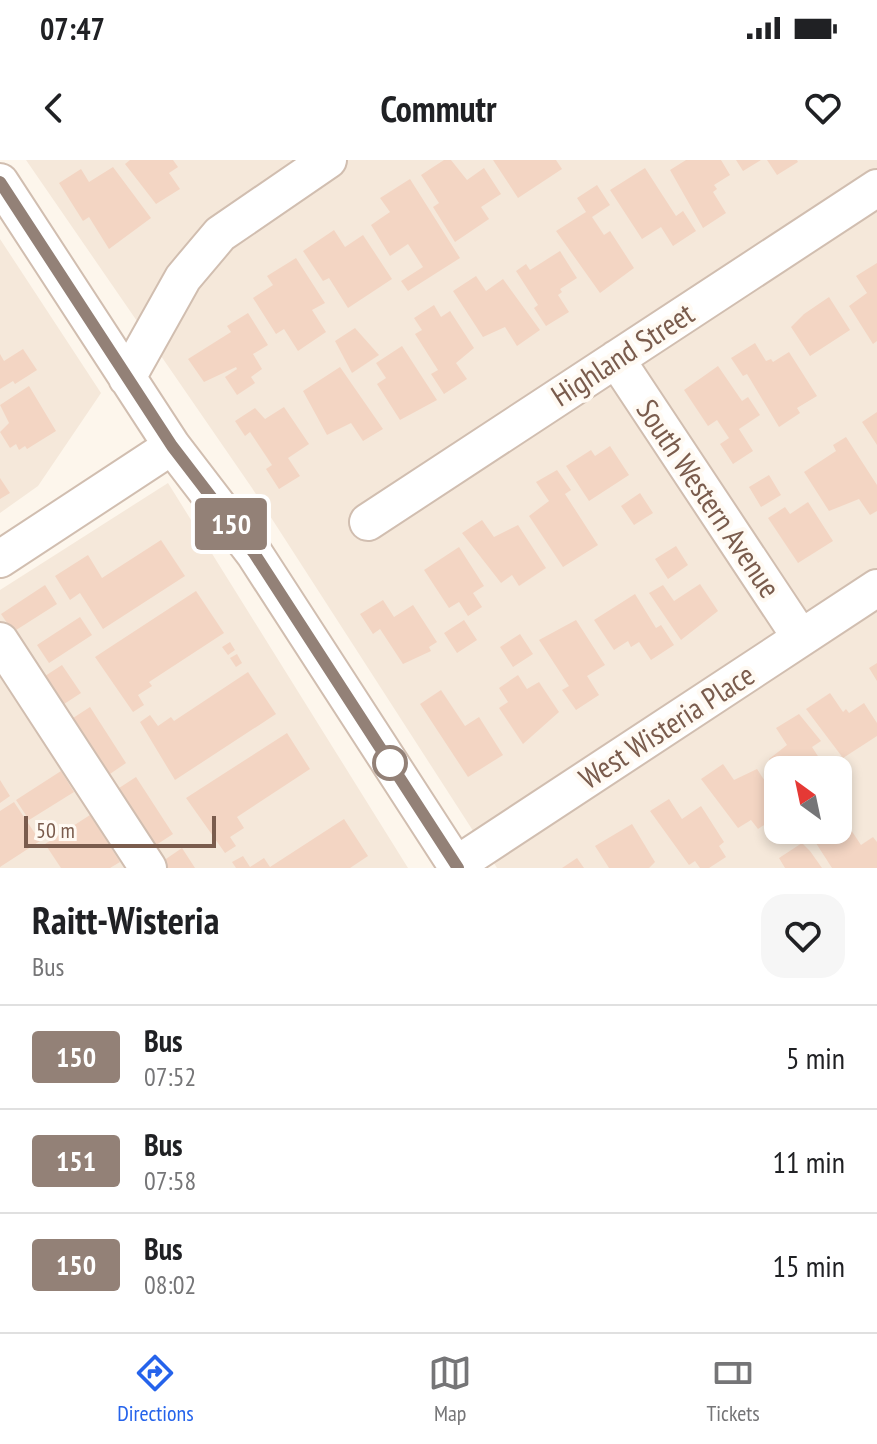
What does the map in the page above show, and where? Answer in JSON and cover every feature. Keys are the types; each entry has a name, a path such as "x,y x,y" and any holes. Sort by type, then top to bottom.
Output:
{"street":[{"path":"127,378 183,278 220,234 328,160"},
{"path":"0,182 172,446 254,553 457,867"},
{"name":"Highland Street","path":"368,522 877,188"},
{"name":"South Western Avenue","path":"616,359 801,638"},
{"path":"0,559 172,446"},
{"name":"West Wisteria Place","path":"457,867 877,588"},
{"path":"0,641 148,868"}],"shaded area":[{"path":"26,160 877,160 877,868 497,868 252,488"},
{"path":"0,239 101,393 38,486 0,513"},
{"path":"168,483 408,868 0,868 0,590"}],"building":[{"path":"130,160 173,160 178,167 169,173 180,189 156,204 125,164"},
{"path":"444,160 451,160 467,180 484,168 501,194 481,207 489,219 455,242 433,207 439,203 421,175"},
{"path":"493,160 556,160 562,169 518,198"},
{"path":"686,160 721,160 730,175 714,185 717,189 713,192 726,213 703,228 670,170"},
{"path":"736,160 761,160 743,171"},
{"path":"767,160 797,160 798,162 777,175"},
{"path":"113,167 151,218 109,249 89,217 83,221 59,183 81,169 89,182"},
{"path":"645,168 676,216 683,211 696,231 673,246 661,227 642,239 610,190"},
{"path":"410,179 460,258 408,291 401,281 423,267 408,244 390,256 371,225 390,212 380,198"},
{"path":"597,185 610,205 592,217 604,235 610,231 634,268 600,293 556,231 586,212 577,198"},
{"path":"334,230 345,247 363,235 392,279 348,308 329,278 323,281 303,251"},
{"path":"560,251 577,278 560,289 562,292 558,295 569,312 546,326 534,308 538,305 516,271 526,264 530,270"},
{"path":"296,258 325,303 312,310 326,332 298,351 284,329 276,334 253,298 273,285 267,276"},
{"path":"877,263 877,341 873,344 849,306 867,293 856,276"},
{"path":"476,276 486,291 503,279 540,330 517,346 505,327 483,337 453,291"},
{"path":"829,297 850,330 810,356 791,327"},
{"path":"434,305 441,317 450,311 474,348 456,363 467,379 444,394 431,374 438,370 415,334 422,330 414,318"},
{"path":"248,313 268,345 253,354 262,369 251,377 255,383 237,395 225,377 236,367 204,382 188,359 231,332 227,326"},
{"path":"355,328 379,355 352,373 335,341"},
{"path":"755,343 766,361 771,359 773,362 789,352 817,396 797,408 800,413 779,427 747,374 743,376 731,358"},
{"path":"402,346 437,400 400,420 377,384 386,378 376,363"},
{"path":"23,349 37,370 15,384 13,381 0,389 0,354 4,361"},
{"path":"718,366 742,401 748,397 760,415 739,429 753,451 733,464 720,444 729,438 717,420 708,426 684,390"},
{"path":"340,367 383,429 363,441 351,423 327,435 303,391"},
{"path":"29,386 56,431 27,449 25,446 19,450 16,444 10,448 0,432 9,423 0,405"},
{"path":"284,407 309,444 288,458 300,476 279,489 266,469 272,465 250,432 245,436 235,421 255,408 265,419"},
{"path":"877,412 877,445 862,422"},
{"path":"846,437 877,485 877,511 870,515 859,499 829,511 804,472 836,451 833,445"},
{"path":"610,446 629,475 589,501 566,466 591,450 595,456"},
{"path":"557,470 571,490 565,494 598,545 563,567 529,516 549,501 536,482"},
{"path":"769,475 781,495 761,507 749,487"},
{"path":"0,478 10,493 0,499"},
{"path":"640,493 653,513 634,525 621,506"},
{"path":"808,502 833,541 798,563 768,518 785,507 790,514"},
{"path":"482,520 494,537 518,525 546,568 519,586 512,575 501,583 462,533"},
{"path":"161,540 185,576 103,629 80,593 70,600 55,576 88,555 102,578"},
{"path":"676,546 688,565 668,579 655,559"},
{"path":"459,547 484,586 473,593 482,607 468,616 459,602 449,608 424,570"},
{"path":"700,584 718,611 681,640 649,593 663,585 674,601"},
{"path":"45,585 57,604 13,632 1,614"},
{"path":"196,591 224,633 149,682 152,686 138,695 144,705 133,712 95,657"},
{"path":"635,594 656,628 661,625 674,645 651,660 639,642 631,647 628,641 614,650 594,620"},
{"path":"383,600 394,617 413,605 437,642 429,647 431,651 403,664 380,629 373,634 360,614"},
{"path":"80,617 92,635 49,663 37,645"},
{"path":"464,620 477,640 457,653 444,633"},
{"path":"576,620 605,665 587,676 599,695 576,710 562,690 569,686 539,640"},
{"path":"520,634 533,654 513,667 500,647"},
{"path":"230,642 235,650 228,655 222,647"},
{"path":"237,654 242,663 236,667 230,658"},
{"path":"877,663 877,681 869,668"},
{"path":"62,665 81,693 61,706 42,678"},
{"path":"248,672 276,714 175,780 140,722 150,715 158,726 171,717 174,721"},
{"path":"518,675 527,689 539,682 559,712 523,744 499,708 508,702 499,688"},
{"path":"441,690 465,726 479,717 503,755 468,777 420,704"},
{"path":"830,693 843,712 846,709 849,713 864,703 877,723 877,736 841,756 806,709"},
{"path":"90,707 126,763 107,776 70,720"},
{"path":"799,714 821,741 812,747 818,756 773,756 787,745 776,728"},
{"path":"287,733 310,769 237,817 244,828 230,837 236,846 225,853 186,798"},
{"path":"723,764 734,780 757,769 764,780 764,825 758,829 751,820 738,828 701,779"},
{"path":"61,771 74,792 29,820 16,800"},
{"path":"136,777 173,834 153,847 116,790"},
{"path":"0,780 10,796 0,803"},
{"path":"669,799 682,819 701,806 724,842 719,846 726,857 709,868 700,868 695,861 689,865 650,811"},
{"path":"14,802 40,841 0,867 0,811"},
{"path":"90,815 120,862 110,868 61,868 45,844"},
{"path":"344,819 368,856 350,868 236,868 232,862 243,856 250,867 264,858 270,867"},
{"path":"632,824 655,862 649,868 609,868 595,846"},
{"path":"852,832 861,845 873,837 877,842 877,868 832,868 817,844 852,844"},
{"path":"803,844 822,868 785,868 779,858"},
{"path":"182,848 195,868 167,868 163,861"},
{"path":"577,858 584,868 562,868"}],"bus line":[{"name":"150","path":"0,182 172,446 254,553 458,868"}]}
